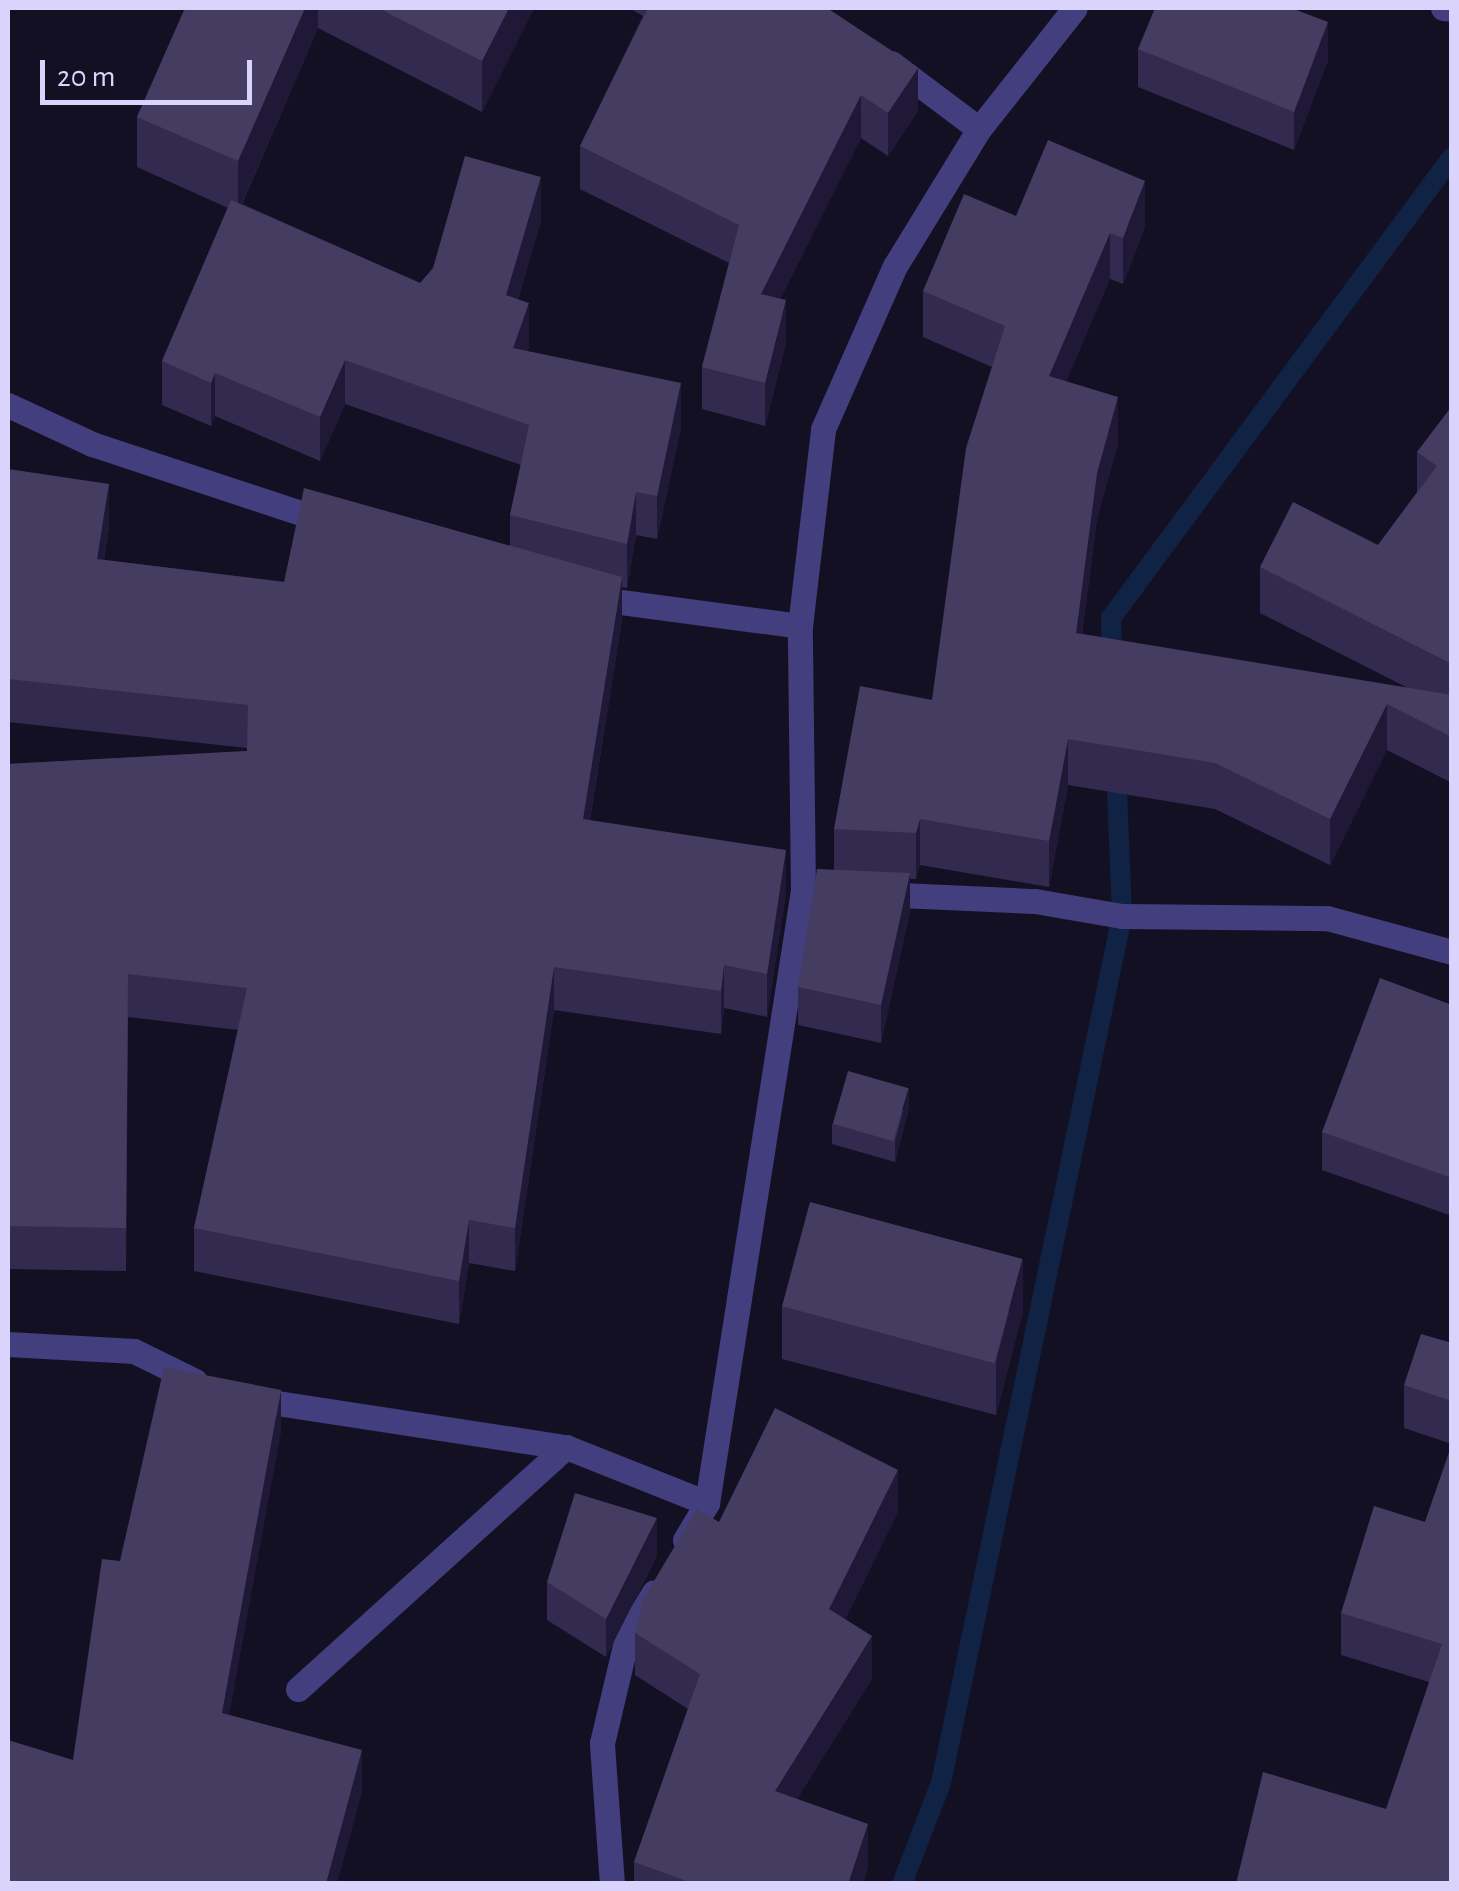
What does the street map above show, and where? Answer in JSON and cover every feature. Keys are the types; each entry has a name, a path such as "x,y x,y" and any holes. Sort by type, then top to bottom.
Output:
{"street":[{"path":"612,1884 602,1743 627,1637 708,1503 803,890 800,626 824,429 895,266 980,129 1075,8"},
{"path":"1444,8 1452,10"},
{"path":"862,41 980,129"},
{"path":"8,405 92,444 352,530"},
{"path":"554,588 800,626"},
{"path":"803,890 1035,901 1122,916 1327,918 1452,952"},
{"path":"8,1344 134,1350 225,1396 566,1448 708,1503"},
{"path":"298,1689 566,1448"}],"building":[{"path":"185,8 305,8 238,161 137,117"},
{"path":"378,8 509,8 482,61"},
{"path":"648,8 827,8 918,68 888,113 861,95 761,294 786,300 765,383 702,367 739,225 580,146"},
{"path":"1155,8 1291,8 1328,22 1294,112 1138,49"},
{"path":"1048,140 1145,181 1123,238 1110,233 1049,376 1118,397 1097,473 1076,633 1452,695 1452,737 1387,704 1330,819 1215,763 1068,739 1049,841 920,819 916,833 834,829 860,686 932,700 966,448 1005,326 923,291 964,194 1016,216"},
{"path":"465,156 541,177 506,295 529,303 513,348 681,383 657,496 636,492 627,544 510,515 529,425 345,360 320,417 215,373 211,383 162,361 231,200 420,283 433,268"},
{"path":"1452,406 1452,664 1260,567 1293,502 1378,545 1437,466 1417,452"},
{"path":"8,469 109,484 97,559 284,582 304,488 622,577 583,819 786,850 767,974 724,965 721,991 554,967 515,1228 469,1220 459,1281 194,1228 247,988 128,974 126,1228 8,1226 8,764 247,751 248,705 8,679"},
{"path":"817,869 910,873 881,1005 798,987"},
{"path":"1380,978 1452,1005 1452,1178 1322,1132"},
{"path":"848,1071 909,1088 893,1141 833,1124"},
{"path":"810,1202 1023,1259 995,1363 782,1306"},
{"path":"1421,1334 1452,1343 1452,1401 1404,1385"},
{"path":"164,1367 281,1390 222,1713 362,1750 326,1884 8,1884 8,1740 73,1760 102,1559 120,1561"},
{"path":"775,1408 898,1470 829,1609 872,1636 775,1791 868,1824 848,1884 695,1884 634,1862 700,1674 635,1633 642,1601 697,1509 719,1522"},
{"path":"1452,1444 1452,1884 1236,1884 1263,1772 1386,1809 1442,1644 1341,1613 1374,1506 1425,1522"},
{"path":"575,1493 657,1518 606,1619 547,1582"}],"waterway":[{"path":"1112,662 1111,618 1452,157"},
{"path":"902,1884 941,1783 1122,916 1116,766"}]}
